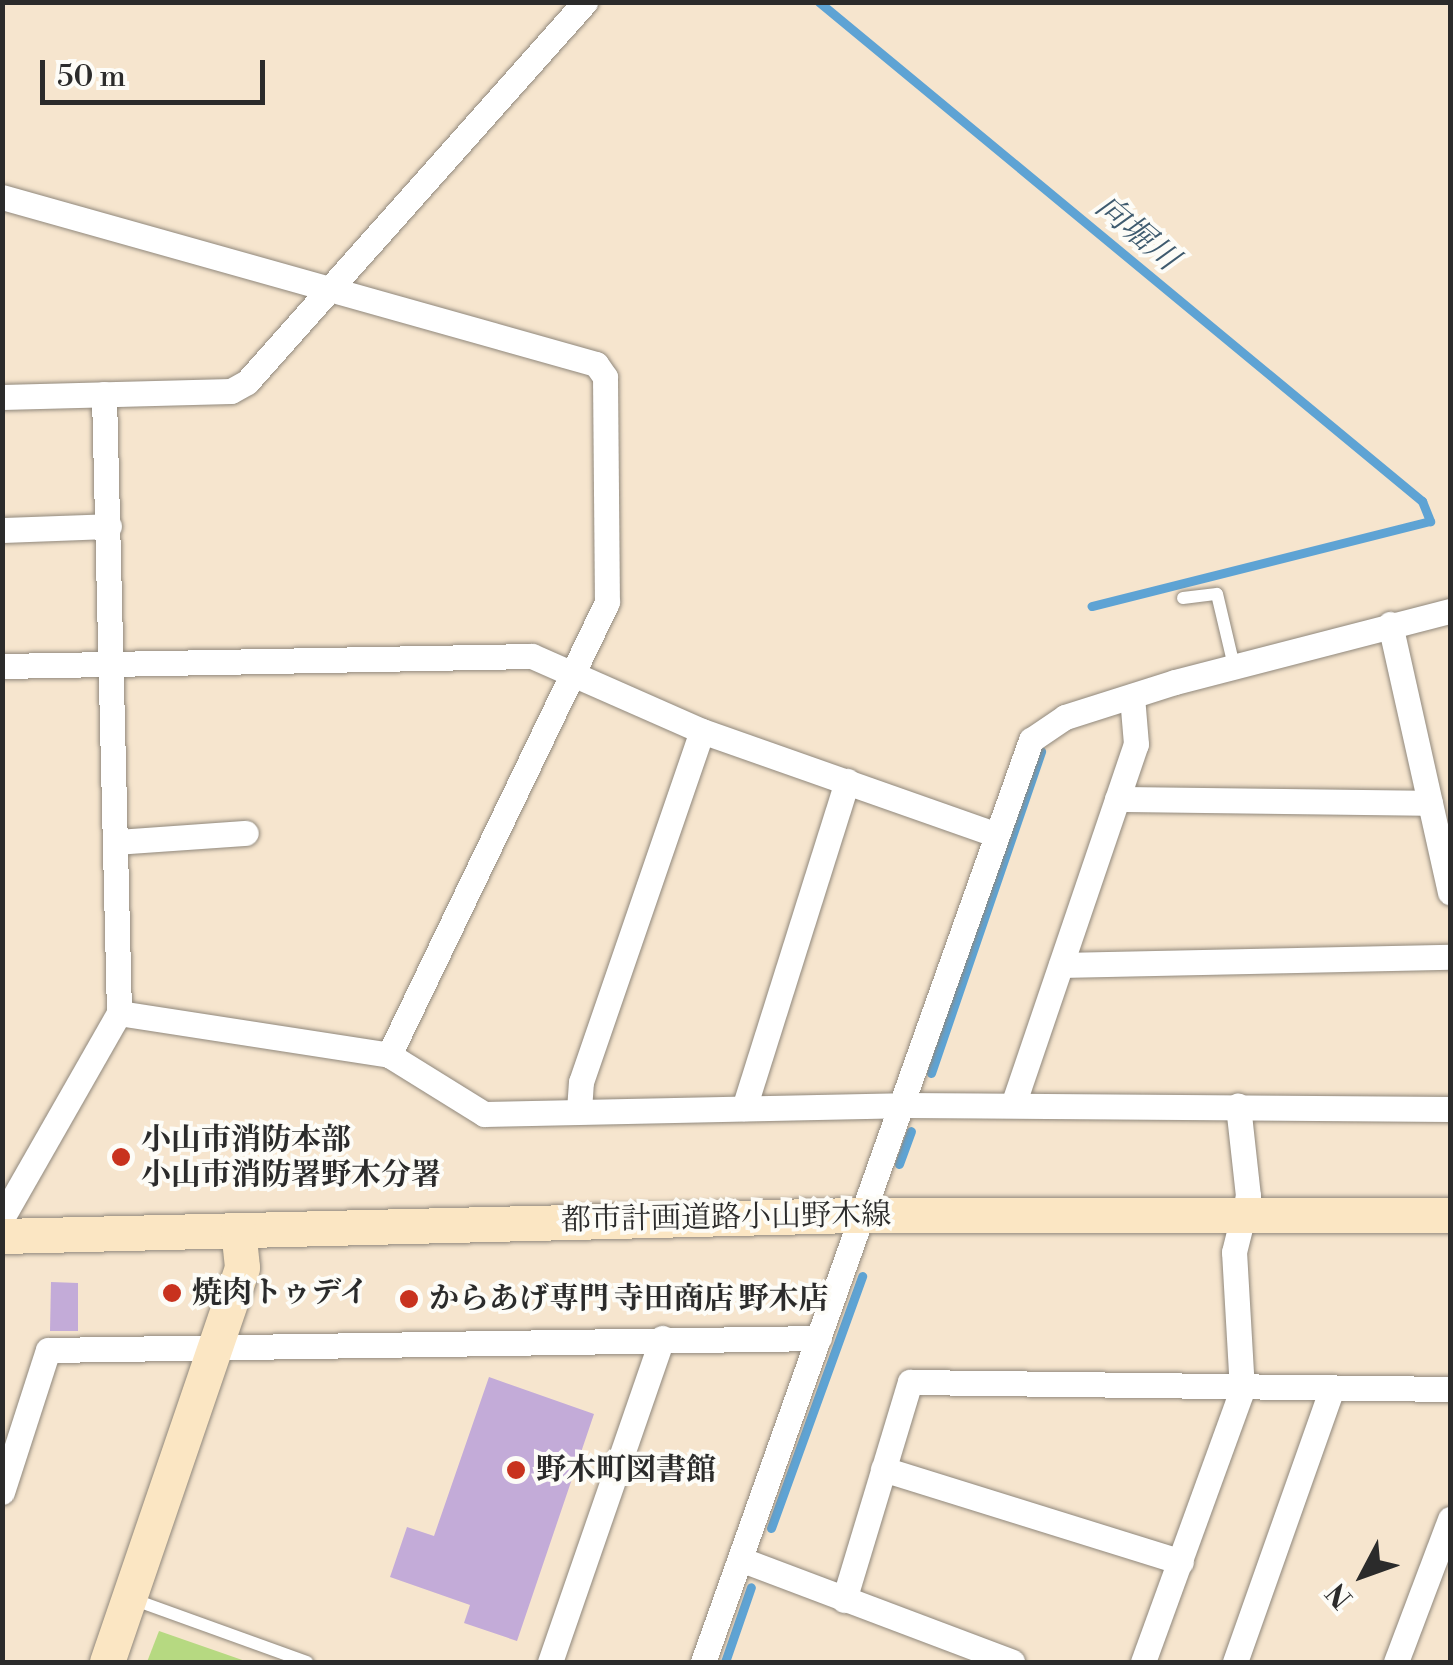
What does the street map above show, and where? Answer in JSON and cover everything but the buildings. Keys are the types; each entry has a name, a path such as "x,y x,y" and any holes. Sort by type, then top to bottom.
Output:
{"street":[{"path":"2,397 231,391 584,2"},
{"path":"2,198 596,364 604,377 607,602 390,1056"},
{"path":"2,1218 118,1013 104,394"},
{"path":"2,530 109,526"},
{"path":"703,1662 819,1338 857,1215 1031,740 1064,718 1132,696 1450,611"},
{"path":"1390,624 1450,892"},
{"path":"2,666 532,656 702,731 995,834"},
{"path":"1013,1106 1136,744 1132,696"},
{"path":"580,1110 580,1082 702,731"},
{"path":"744,1108 847,781"},
{"path":"1118,800 1430,803"},
{"path":"116,842 246,833"},
{"path":"1061,965 1450,957"},
{"path":"118,1013 390,1056 484,1114 900,1105 1450,1108"},
{"path":"1142,1662 1242,1390 1241,1210 1248,1196 1238,1106"},
{"name":"都市計画道路小山野木線","path":"2,1236 857,1215 1241,1210 1450,1215"},
{"path":"107,1662 242,1267 238,1230"},
{"path":"550,1662 662,1338"},
{"path":"2,1492 48,1350 819,1338"},
{"path":"844,1600 910,1382 1242,1390 1450,1389"},
{"path":"1235,1662 1331,1390"},
{"path":"884,1470 1181,1562"},
{"path":"1396,1662 1450,1519"},
{"path":"740,1559 1012,1662"}],"lane":[{"path":"1182,598 1217,594 1234,666"},
{"path":"129,1598 308,1662"}],"green space":[{"path":"159,1631 248,1662 147,1662"}],"waterway":[{"name":"向堀川","path":"819,2 1422,501 1430,521 1092,606"},
{"path":"931,1073 1041,751"},
{"path":"899,1164 911,1131"},
{"path":"771,1528 862,1276"},
{"path":"725,1662 751,1587"}],"place":[{"name":"小山市消防本部 小山市消防署野木分署","path":"121,1157"},
{"name":"焼肉トゥデイ","path":"172,1293"},
{"name":"からあげ専門 寺田商店 野木店","path":"409,1299"},
{"name":"野木町図書館","path":"516,1470"}]}
